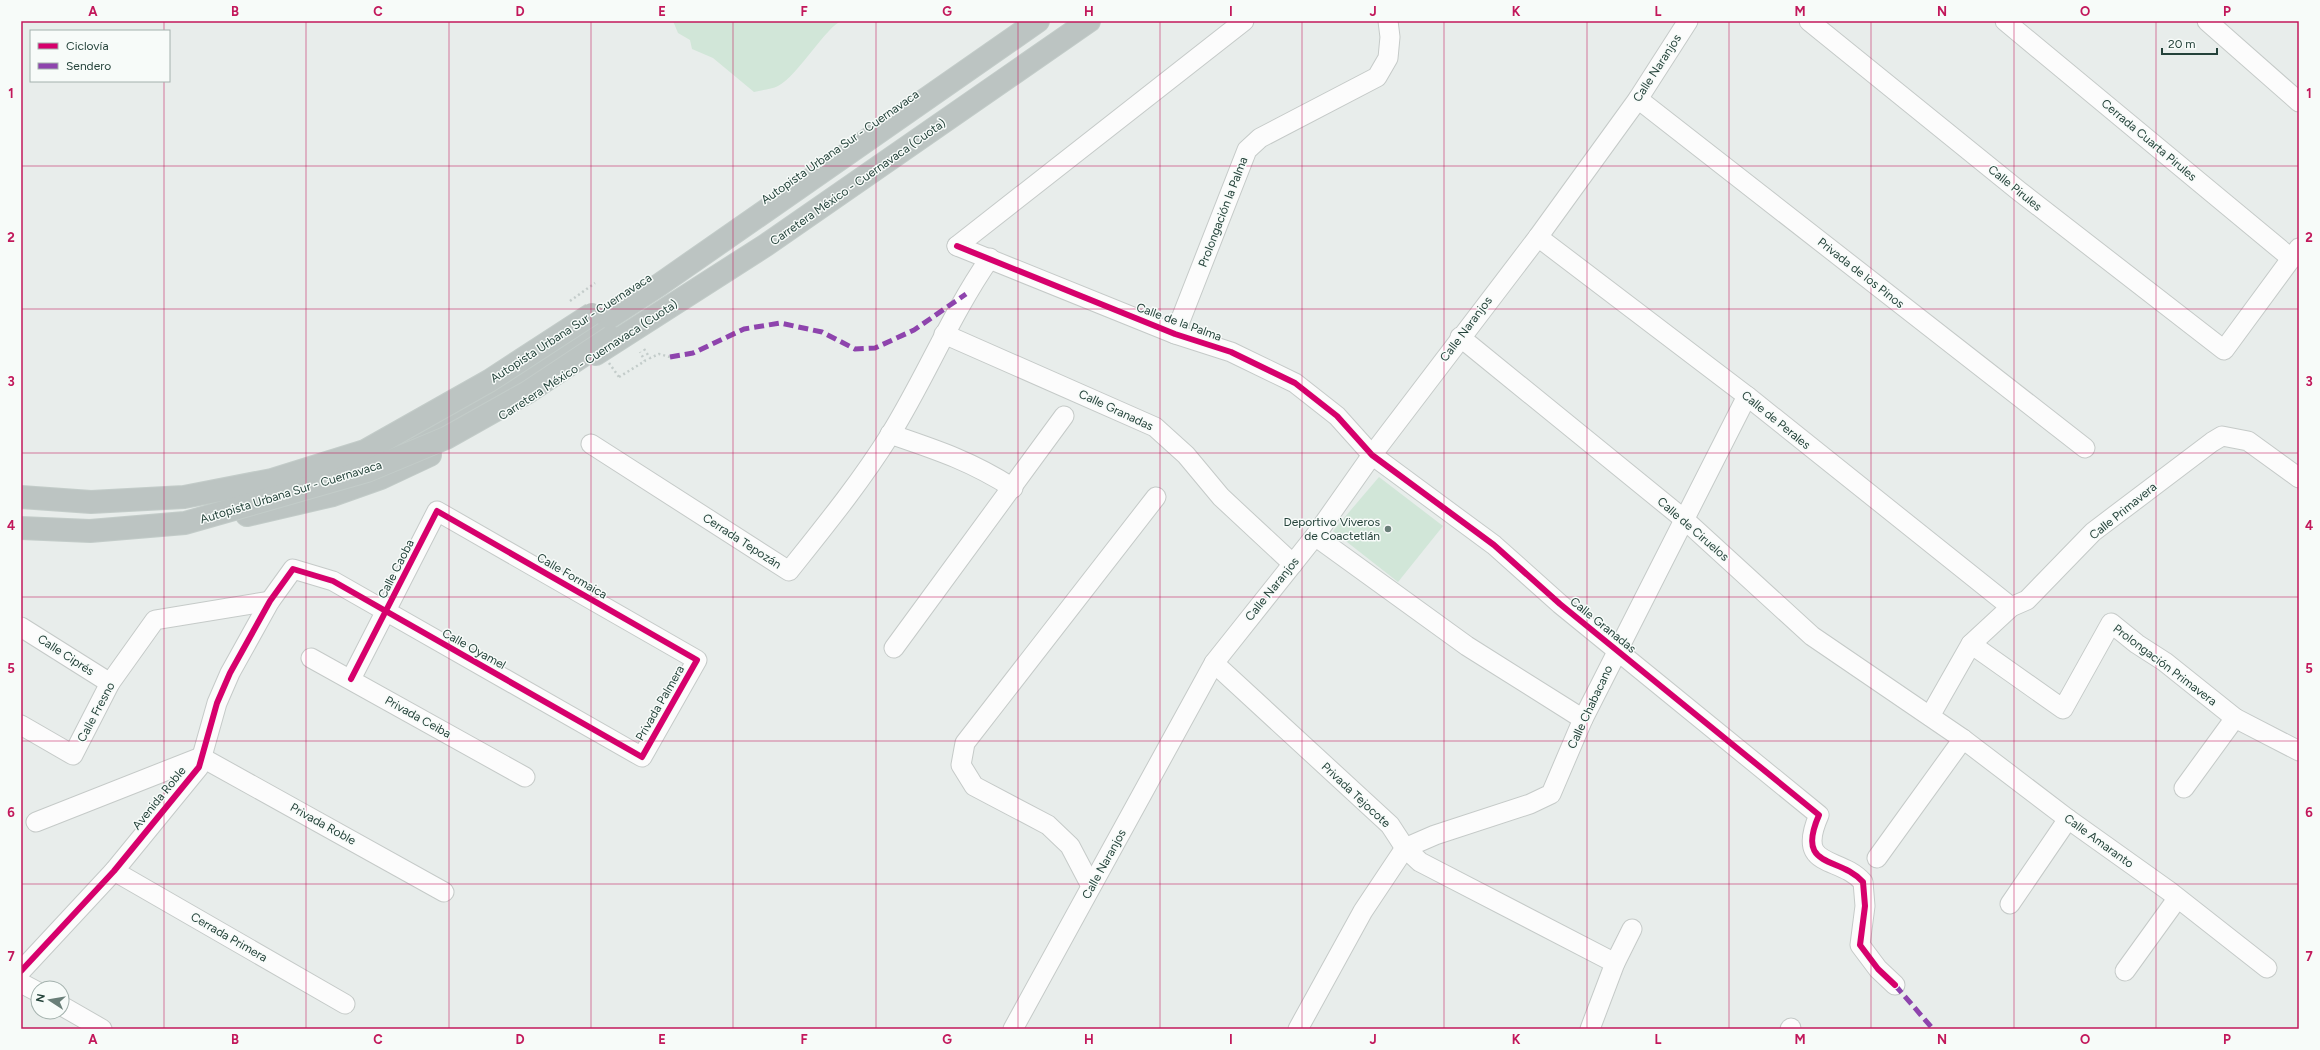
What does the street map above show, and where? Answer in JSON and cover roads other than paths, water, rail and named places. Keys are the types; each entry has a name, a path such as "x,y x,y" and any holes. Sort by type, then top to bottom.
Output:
{"highway":[{"name":"Autopista Urbana Sur - Cuernavaca","path":"21,497 91,502 184,498 272,480 365,451 489,381 678,258 850,142 1018,21"},
{"name":"Carretera México - Cuernavaca (Cuota)","path":"21,501 84,505 143,500 270,483 357,461 470,408 659,285 1038,21"},
{"name":"Autopista Urbana Sur - Cuernavaca","path":"21,527 90,531 185,523 367,472 446,438 528,392 1044,48 1080,21"},
{"name":"Carretera México - Cuernavaca (Cuota)","path":"21,527 130,530 213,522 333,494 381,478 456,443 766,245 1089,21"}],"street":[{"name":"Calle de la Palma","path":"1244,21 957,246 990,258 1175,334 1231,352 1295,384 1337,416 1372,455"},
{"name":"Prolongación la Palma","path":"1175,334 1247,150 1260,138 1377,77 1388,58 1390,37 1388,21"},
{"name":"Calle Naranjos","path":"1013,1029 1214,663 1293,564 1460,337 1538,237 1638,99 1688,21"},
{"name":"Calle Pirules","path":"1809,21 2032,201 2224,350 2295,254"},
{"name":"Cerrada Cuarta Pirules","path":"2005,21 2295,254"},
{"path":"2207,21 2299,102"},
{"name":"Privada de los Pinos","path":"1638,99 2085,448"},
{"name":"Calle de Perales","path":"1538,237 1747,396 2011,607"},
{"name":"Cerrada Tepozán","path":"591,444 789,571 841,504 890,434 966,294 990,258"},
{"name":"Calle Granadas","path":"944,334 1155,427 1186,455 1221,496 1293,564"},
{"name":"Calle de Ciruelos","path":"1460,337 1685,520 1812,636 1930,716"},
{"name":"Calle Chabacano","path":"1405,848 1434,835 1530,804 1551,794 1583,719 1747,396"},
{"path":"894,648 1013,488 1064,416"},
{"path":"890,434 956,456 982,469 1013,488"},
{"name":"Calle Primavera","path":"1930,716 1971,644 2011,607 2027,600 2093,532 2222,436 2248,441 2299,478"},
{"name":"Calle Granadas","path":"1372,455 1494,546 1560,604 1820,815 1813,829 1812,839 1815,852 1824,861 1852,873 1863,882 1865,906 1860,946 1878,969 1895,985"},
{"path":"1091,886 1070,846 1048,825 974,786 961,765 965,743 1156,497"},
{"name":"Calle Caoba","path":"351,679 437,511"},
{"name":"Calle Formaica","path":"437,511 697,660"},
{"path":"1314,536 1467,646 1583,719"},
{"name":"Calle Oyamel","path":"293,569 333,581 642,757"},
{"name":"Avenida Roble","path":"21,971 114,871 198,767 217,703 230,673 270,601 293,569"},
{"name":"Calle Fresno","path":"21,725 73,755 110,683 155,620 270,601"},
{"name":"Prolongación Primavera","path":"1971,644 2063,709 2111,623 2137,644 2165,662 2235,718 2299,751"},
{"name":"Calle Ciprés","path":"21,627 110,683"},
{"name":"Privada Ceiba","path":"311,658 525,777"},
{"name":"Privada Palmera","path":"642,757 697,660"},
{"name":"Privada Tejocote","path":"1214,663 1390,825 1405,848 1420,862 1616,963"},
{"name":"Calle Amaranto","path":"1930,716 1963,739 2068,819 2169,891 2177,899 2267,968"},
{"path":"2184,788 2235,718"},
{"path":"1877,858 1963,739"},
{"path":"36,822 201,757"},
{"name":"Privada Roble","path":"201,757 444,892"},
{"path":"2010,904 2068,819"},
{"path":"1298,1029 1363,910 1405,848"},
{"name":"Cerrada Primera","path":"114,871 345,1004"},
{"path":"2125,972 2177,899"},
{"path":"1590,1029 1616,963 1632,929"},
{"path":"21,982 30,987"},
{"path":"70,1011 102,1029"}],"place":[{"name":"Deportivo Viveros de Coactetlán","path":"1388,529"}]}
